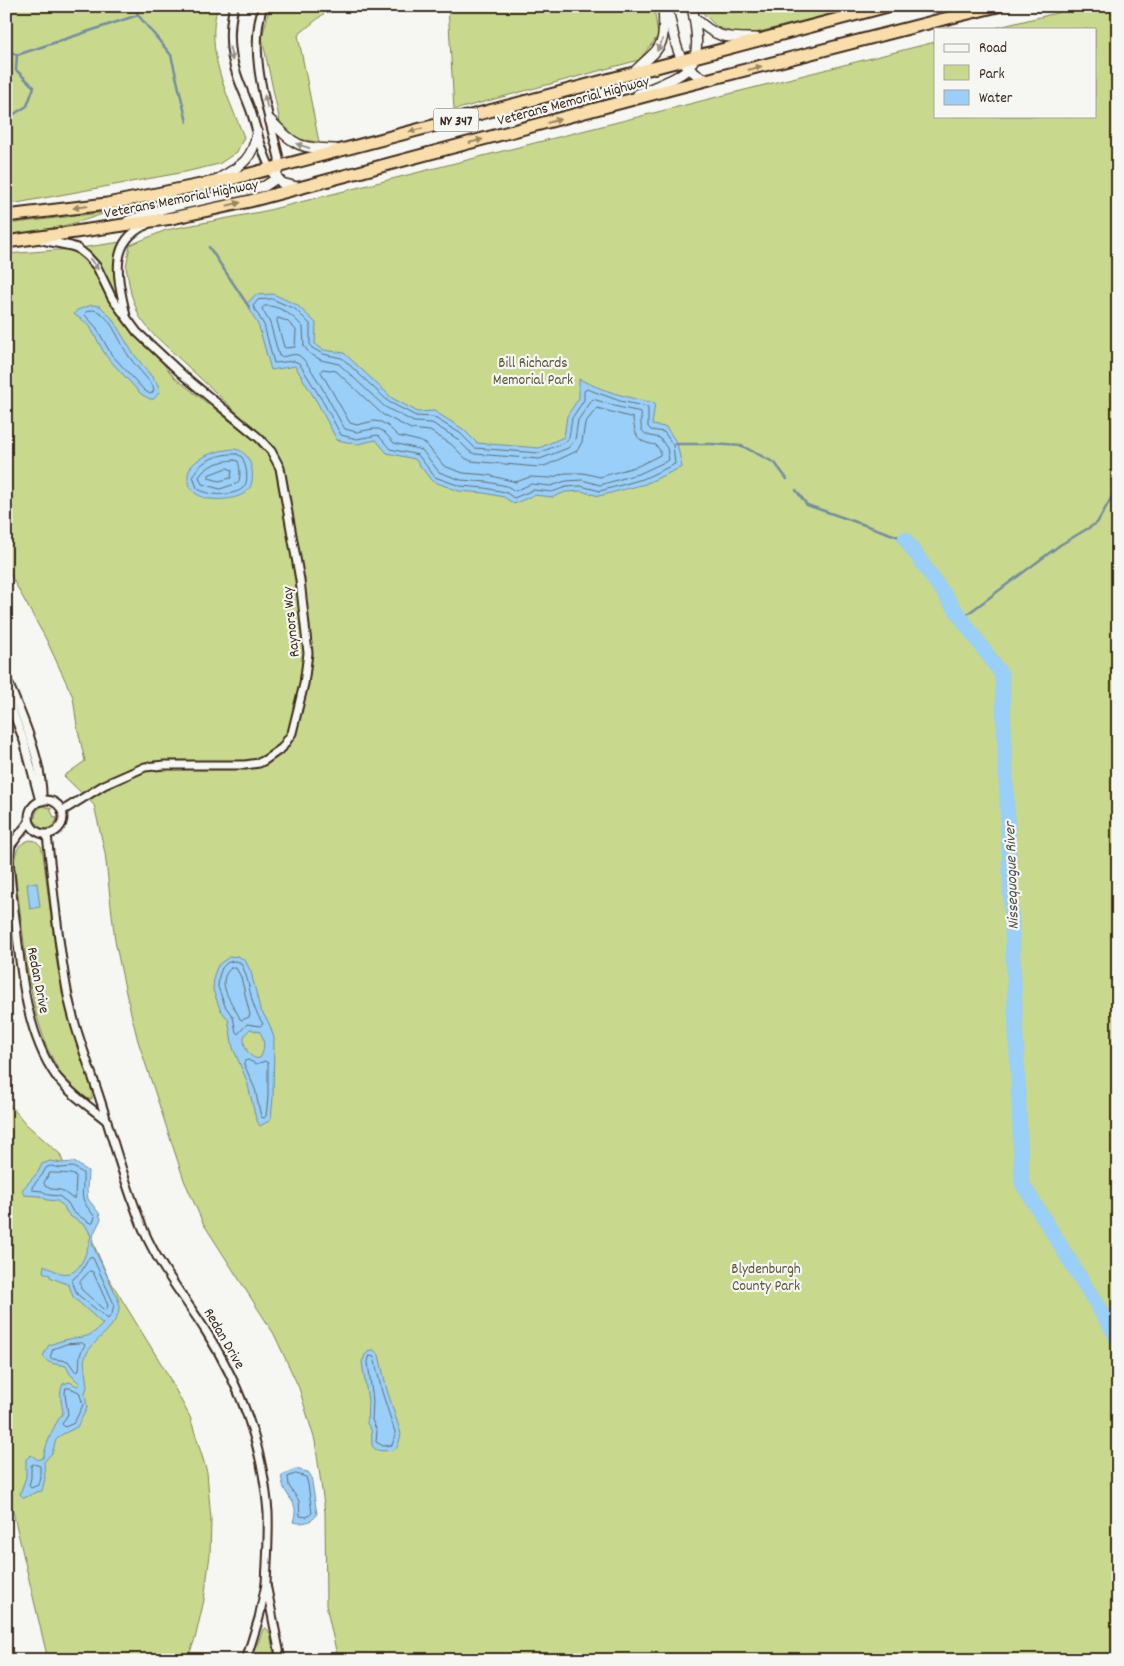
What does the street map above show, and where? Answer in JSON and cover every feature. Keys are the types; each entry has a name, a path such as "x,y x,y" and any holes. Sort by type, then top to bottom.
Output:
{"highway":[{"name":"Veterans Memorial Highway","path":"6,216 107,204 275,171 345,150 633,74 685,65 695,57 888,6"},
{"name":"Veterans Memorial Highway","path":"6,242 157,220 303,188 707,80 998,6"}],"street":[{"path":"234,6 230,22 230,47 237,76 251,109 266,160 286,185 303,188"},
{"path":"109,227 165,208 265,186 271,183 278,158 256,55 256,33 263,6"},
{"path":"633,74 660,46 664,30 663,6"},
{"path":"667,6 685,65 695,75 707,80"},
{"path":"692,6 697,34 695,57"},
{"path":"694,17 708,30 723,37 766,38"},
{"path":"607,107 676,78 685,65"},
{"path":"270,120 290,140 303,147 345,150"},
{"path":"210,184 239,167 246,160 254,147 257,132"},
{"name":"Raynors Way","path":"127,319 118,274 120,256 124,243 131,234 140,227 157,220"},
{"name":"Raynors Way","path":"35,238 71,246 87,256 97,267 112,298 137,332 184,376 259,438 271,451 280,468 305,617 308,653 307,669 292,733 282,748 266,760 245,765 165,765 145,767 104,785 62,811"},
{"path":"6,678 40,777 42,788 41,801 55,803 62,811 63,816 57,830 47,834 38,833 29,822"},
{"path":"6,694 23,728"},
{"name":"Redan Drive","path":"41,801 35,803 29,812 29,822 11,845 9,857 20,957 32,1019 43,1052 56,1076 68,1089 107,1121"},
{"name":"Redan Drive","path":"47,834 66,986 129,1189 145,1233 173,1284 216,1347 235,1384 248,1415 260,1463 267,1507 266,1584 259,1618 246,1660"},
{"name":"Redan Drive","path":"266,1584 281,1660"}],"green space":[{"path":"6,6 218,6 214,23 216,56 225,90 244,137 237,152 219,164 185,172 6,205"},
{"path":"270,6 340,6 332,7 298,35 319,142 295,139 280,122 262,38"},
{"path":"448,6 654,6 658,36 639,60 454,110"},
{"path":"700,6 863,6 743,36 717,27 701,11"},
{"path":"1085,6 1118,6 1118,1660 338,1660 326,1605 325,1512 315,1441 299,1388 274,1334 203,1223 184,1180 138,1041 126,993 115,941 105,853 94,805 64,776 85,761 73,697 46,639 6,567 6,254 71,249 88,260 101,278 111,299 174,377 278,459 263,437 151,332 139,316 131,294 126,267 130,245 166,230 265,211 934,42 934,118 1096,118 1096,28 995,28"},
{"path":"108,212 70,224 6,237 6,224"},
{"path":"121,242 115,273 121,306 80,248"},
{"path":"43,806 51,808 54,817 57,818 49,828 41,828 34,820 37,810"},
{"path":"30,840 36,841 41,846 43,854 57,964 64,996 88,1075 92,1099 81,1095 60,1073 47,1048 36,1014 28,975 14,863 18,848"},
{"path":"6,1100 26,1124 60,1154 108,1277 165,1370 190,1417 207,1472 211,1520 210,1555 204,1600 195,1639 187,1660 48,1660 6,1482"},
{"path":"266,1628 270,1633 275,1660 252,1660 263,1629"}],"water":[{"path":"273,294 297,305 316,323 315,344 324,350 344,353 392,398 418,412 434,411 463,429 477,443 539,448 564,437 567,416 579,398 579,379 616,394 655,403 652,425 666,427 677,443 682,467 645,484 599,496 581,491 566,492 553,497 534,495 514,504 504,497 459,491 432,481 415,459 387,453 376,440 358,444 337,440 295,366 271,370 259,327 247,304 255,295"},
{"path":"92,305 100,306 111,317 133,353 157,383 160,391 154,399 141,394 106,356 89,325 74,314 77,310"},
{"path":"234,449 245,454 251,465 252,478 249,489 235,497 222,499 205,498 195,493 189,484 188,475 190,468 195,462 219,451"},
{"path":"37,883 40,907 30,909 27,884"},
{"path":"238,956 245,960 251,972 260,1009 269,1023 274,1038 271,1118 260,1126 256,1119 247,1081 233,1048 228,1019 220,1009 213,990 214,975 218,965 229,957","holes":["250,1029 260,1032 264,1048 260,1058 256,1058 247,1051 244,1039 245,1034"]},
{"path":"50,1161 61,1163 74,1162 88,1171 88,1199 99,1213 101,1219 94,1233 92,1244 118,1299 119,1309 112,1325 92,1346 84,1361 87,1408 77,1427 61,1435 56,1440 52,1453 44,1462 45,1478 42,1491 24,1498 20,1494 26,1477 26,1459 31,1455 38,1460 43,1458 51,1434 63,1413 61,1395 63,1384 70,1382 77,1386 80,1384 70,1374 66,1366 50,1363 43,1356 49,1345 89,1335 103,1324 73,1297 69,1285 43,1272 44,1265 55,1271 71,1273 85,1256 91,1236 86,1226 70,1216 64,1206 57,1201 47,1200 40,1196 24,1195 22,1190 38,1172 42,1164"},
{"path":"370,1350 374,1350 379,1355 387,1390 401,1434 398,1446 394,1450 376,1450 373,1447 372,1433 367,1424 368,1401 362,1362"},
{"path":"295,1469 308,1472 311,1476 317,1514 307,1522 293,1522 295,1507 284,1488 281,1476"}],"waterway":[{"name":"Nissequogue River","path":"136,6 138,15 171,55 187,122"},
{"path":"6,50 17,55 138,15"},
{"path":"6,119 27,106 34,87 16,70 17,55"},
{"path":"209,247 249,307"},
{"name":"Nissequogue River","path":"675,444 742,446 775,463 787,479"},
{"path":"962,618 1060,545 1097,523 1118,486"},
{"name":"Nissequogue River","path":"796,490 807,505 905,539"},
{"name":"Nissequogue River","path":"905,539 1002,675 1022,1183 1118,1339"}],"park label":[{"name":"Bill Richards Memorial Park","path":"533,370"},
{"name":"Blydenburgh County Park","path":"766,1276"}]}
